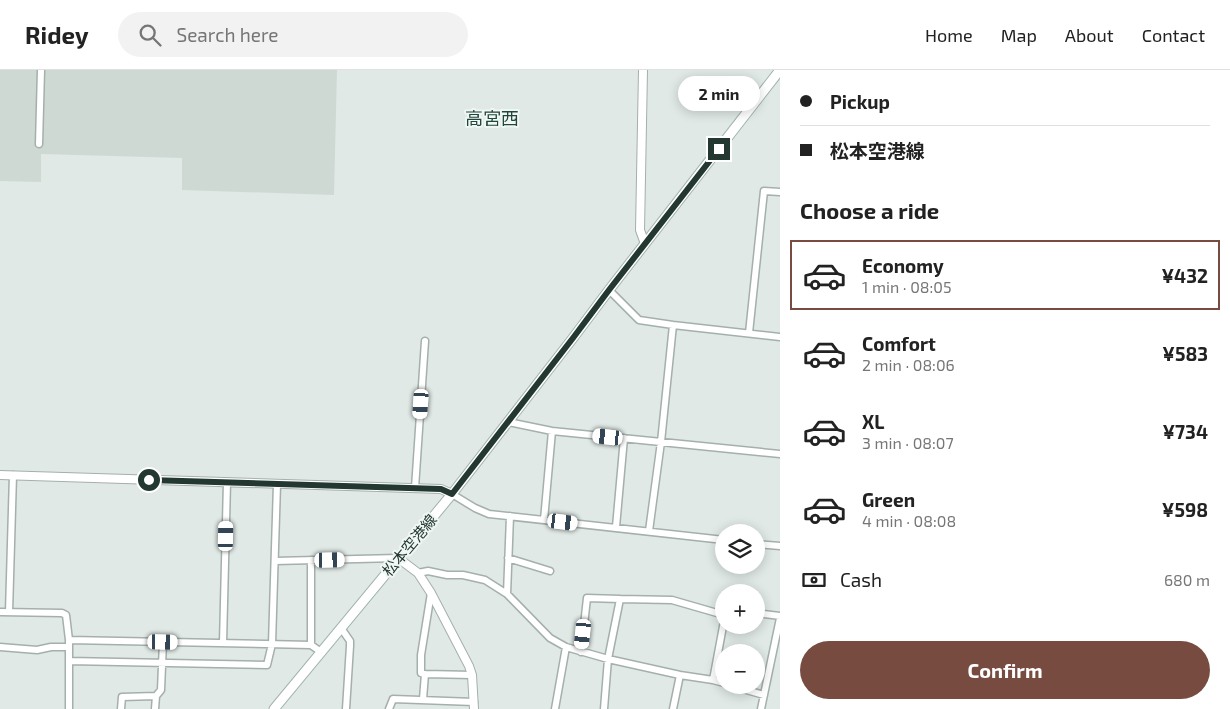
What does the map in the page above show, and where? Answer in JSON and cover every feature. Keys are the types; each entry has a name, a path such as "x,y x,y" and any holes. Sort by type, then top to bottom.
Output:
{"main road":[{"name":"松本空港線","path":"274,709 452,494 780,70"}],"street":[{"path":"39,144 40,70"},
{"path":"643,70 640,230 646,244"},
{"path":"749,333 764,190 780,192"},
{"path":"609,290 639,320 780,337"},
{"path":"649,531 661,442 673,325"},
{"path":"415,488 424,341"},
{"path":"508,422 552,431 780,454"},
{"path":"544,520 552,431"},
{"path":"616,528 624,438"},
{"path":"0,474 441,489 489,514 715,539"},
{"path":"10,612 14,475"},
{"path":"223,643 227,482"},
{"path":"69,661 267,666 272,644 277,484"},
{"path":"507,594 510,516"},
{"path":"765,545 780,546"},
{"path":"275,561 398,558 418,573 431,593 469,666 472,675 474,705 423,699 393,699 389,709"},
{"path":"508,558 550,571"},
{"path":"311,560 311,645"},
{"path":"418,573 428,571 447,575 463,575 485,580 507,594 550,638 566,647 608,659 680,675 713,680 722,634"},
{"path":"431,593 420,655 421,673 472,675"},
{"path":"581,652 587,598 672,600 715,612"},
{"path":"604,709 608,659 620,600"},
{"path":"0,612 62,613 66,615 69,643 69,709"},
{"path":"761,709 780,617 765,614"},
{"path":"340,628 350,641 346,709"},
{"path":"154,709 156,696 161,690 163,642"},
{"path":"0,647 37,650 69,643 163,642 311,645 321,652"},
{"path":"554,709 566,647"},
{"path":"423,699 425,674"},
{"path":"673,709 680,675"},
{"path":"758,694 764,696"},
{"path":"121,709 122,697 156,696"}],"shaded area":[{"path":"0,70 337,70 334,195 182,190 182,158 41,154 41,182 0,181"}],"district":[{"name":"高宮西","path":"492,118"}],"route":[{"path":"149,480 441,489 452,494 719,149"}]}
